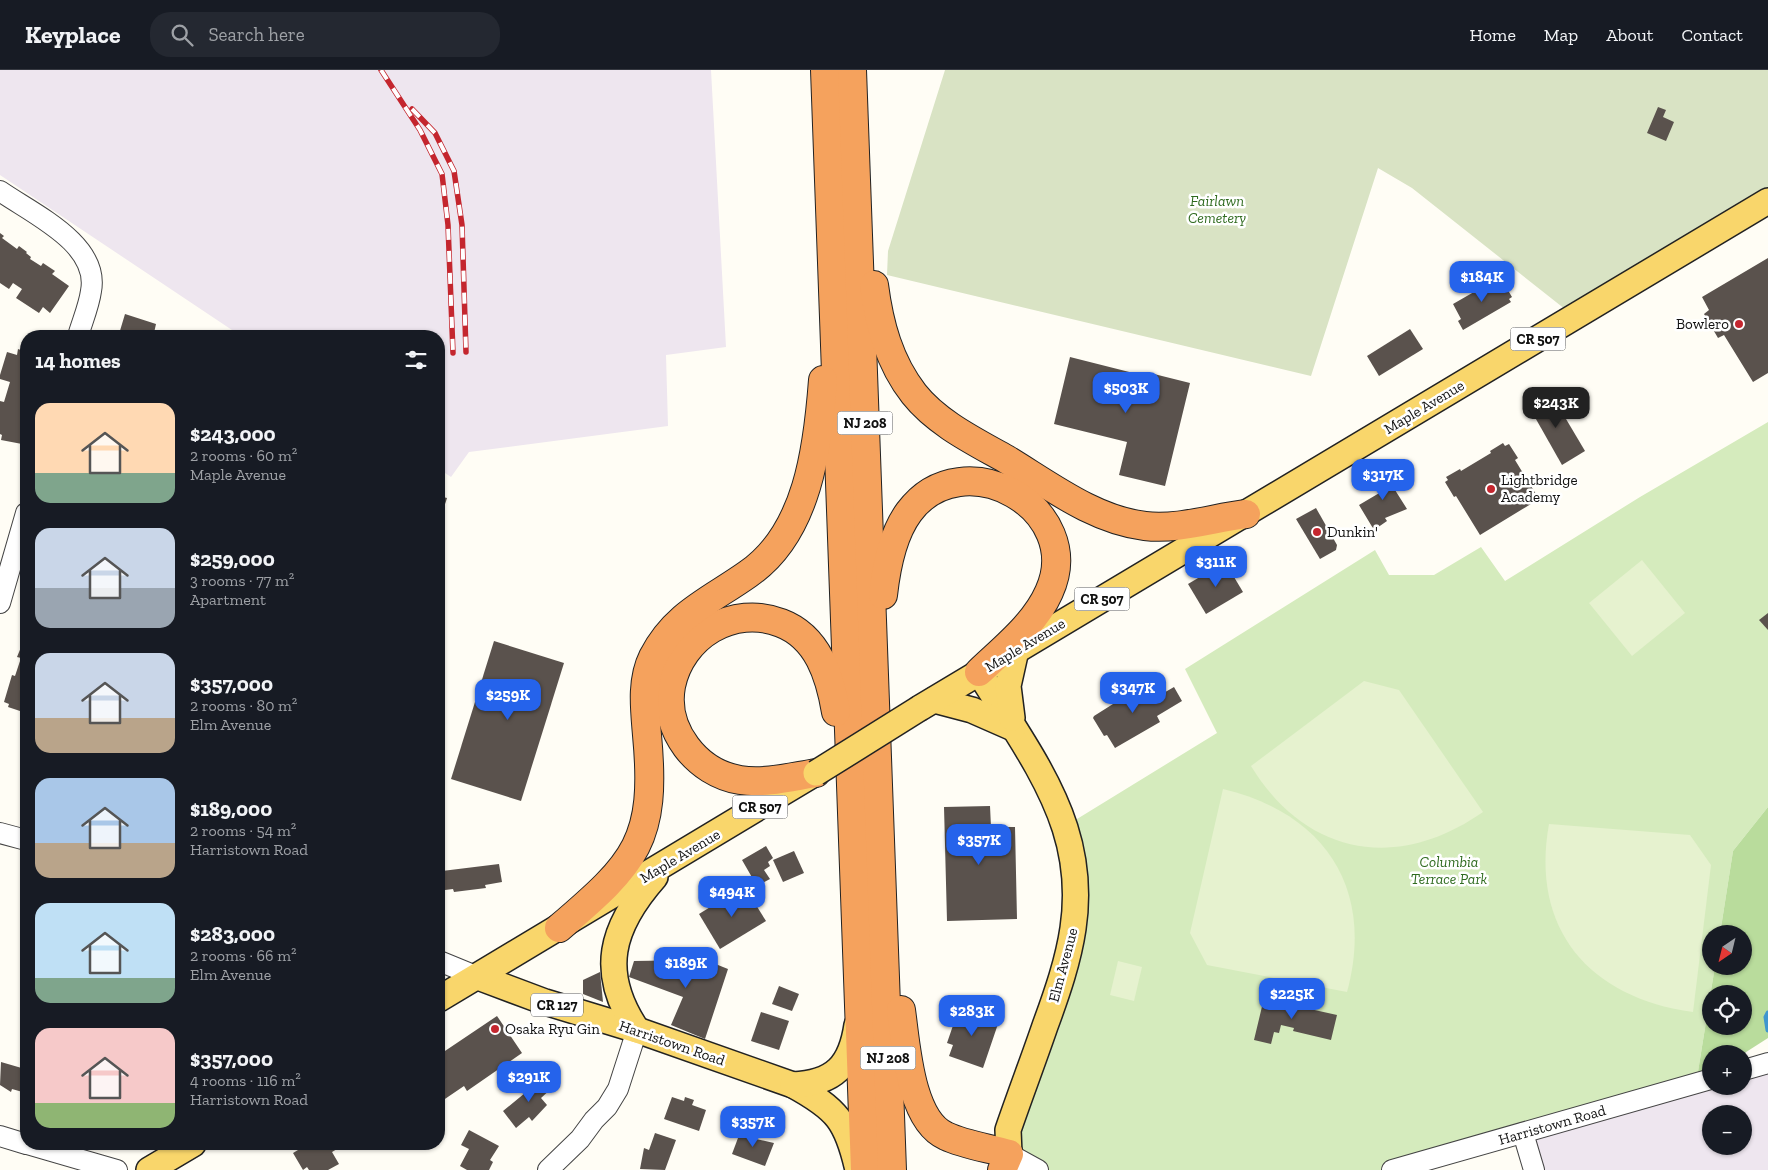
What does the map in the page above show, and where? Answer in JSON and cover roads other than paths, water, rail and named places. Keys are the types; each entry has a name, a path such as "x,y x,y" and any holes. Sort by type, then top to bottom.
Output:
{"highway":[{"name":"NJ 208","path":"825,70 865,1170"},
{"name":"NJ 208","path":"852,70 892,1170"},
{"path":"852,70 876,298 889,351 900,375 914,395 933,413 954,428 1080,504 1124,523 1147,526 1173,525 1197,523 1246,514"},
{"path":"559,928 617,875 630,859 639,841 649,803 650,782 645,683 652,660 663,639 677,622 765,561 789,528 798,509 812,460 822,389 829,204"},
{"path":"878,776 882,617 885,583 893,546 909,511 923,498 941,488 958,483 977,481 1002,487 1015,493 1030,505 1043,520 1051,538 1056,557 1050,592 1040,609 1028,624 980,672"},
{"path":"816,773 760,781 740,780 724,776 706,767 693,756 682,740 674,723 671,706 671,687 676,669 695,640 710,629 728,621 748,617 770,618 789,626 805,638 818,654 828,674 833,696 852,828"},
{"path":"884,946 900,1001 918,1103 924,1116 944,1136 1006,1162"}],"main road":[{"name":"Maple Avenue","path":"445,996 666,864 1016,650 1768,201"},
{"path":"1013,728 1008,686 1016,650"},
{"name":"Elm Avenue","path":"980,672 1045,784 1064,827 1073,858 1076,890 1071,947 1063,978 1008,1130 1006,1162"},
{"path":"927,704 972,710 1013,728"},
{"path":"637,1030 618,998 614,980 617,941 631,908 666,864"},
{"name":"Harristown Road","path":"478,977 545,1002 637,1030 793,1085"},
{"path":"793,1085 822,1082 835,1074 852,1049 859,1013"},
{"path":"793,1085 814,1097 840,1120 849,1135 858,1170"},
{"path":"149,1170 183,1150"}],"street":[{"path":"0,191 75,243 88,261 92,276 92,291 80,330"},
{"path":"1,592 20,532"},
{"path":"0,832 20,838"},
{"name":"Harristown Road","path":"445,963 478,977"},
{"path":"548,1170 580,1139 594,1120 607,1107 618,1089 637,1030"},
{"path":"1752,1068 1768,1064"},
{"name":"Harristown Road","path":"1392,1170 1702,1083"},
{"path":"1523,1133 1534,1170"},
{"path":"0,1136 20,1142"},
{"path":"47,1150 117,1170"},
{"path":"1006,1162 1038,1170"}],"waterway":[{"path":"1768,1013 1766,1017 1768,1030"}],"railway":[{"path":"381,70 420,130 442,174 448,225 453,353"},
{"path":"412,109 435,133 454,171 462,225 466,352"}],"place":[{"name":"Bowlero","path":"1739,324"},
{"name":"Lightbridge Academy","path":"1491,489"},
{"name":"Dunkin'","path":"1317,532"},
{"name":"Osaka Ryu Gin","path":"495,1029"}],"park label":[{"name":"Fairlawn Cemetery","path":"1217,210"},
{"name":"Columbia Terrace Park","path":"1449,870"}]}
